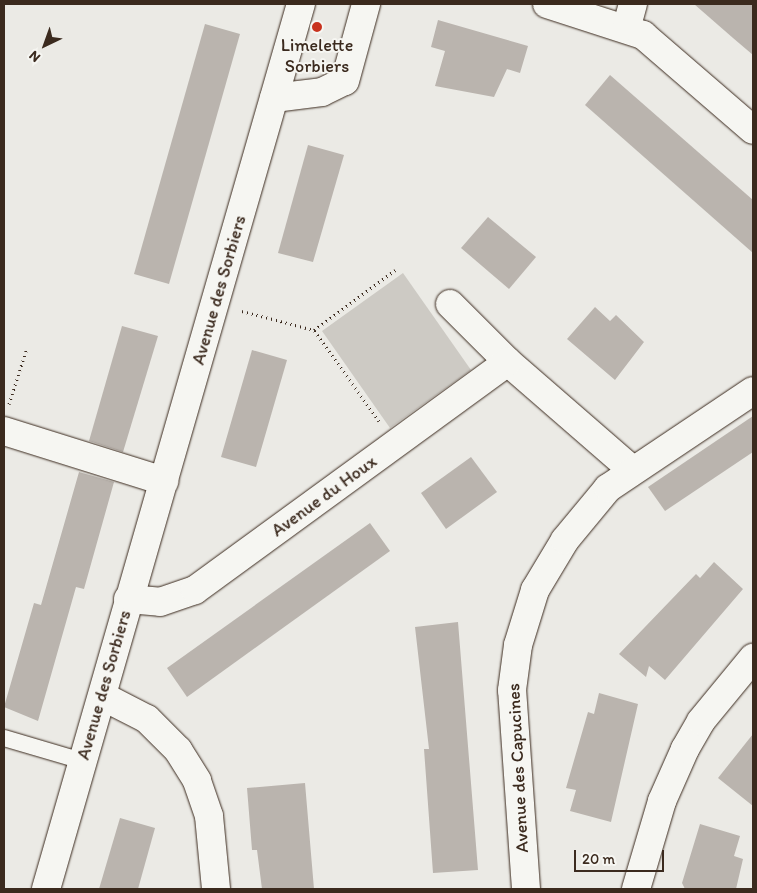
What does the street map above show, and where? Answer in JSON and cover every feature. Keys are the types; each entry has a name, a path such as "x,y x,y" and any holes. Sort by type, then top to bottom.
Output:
{"street":[{"name":"Avenue des Sorbiers","path":"46,889 82,761 104,697 128,599 164,481 301,4"},
{"path":"274,98 322,92 345,81 366,4"},
{"path":"547,4 630,15 662,51 753,130"},
{"path":"450,304 508,362 631,469"},
{"name":"Avenue du Houx","path":"128,599 160,602 195,590 508,362"},
{"name":"Avenue des Capucines","path":"526,889 512,690 520,637 548,565 588,510 631,469 753,391"},
{"path":"5,420 164,481"},
{"path":"636,889 662,801 685,749 700,720 753,658"},
{"path":"104,697 148,718 178,750 198,781 209,816 216,889"}],"lane":[{"path":"4,738 82,761"}],"path":[{"path":"314,330 395,270"},
{"path":"237,310 314,330 381,423 390,447"},
{"path":"5,420 26,348"}],"shaded area":[{"path":"403,273 471,370 390,428 322,331"}],"building":[{"path":"694,4 753,4 753,55 733,38"},
{"path":"438,20 528,46 520,73 507,69 494,97 435,86 445,51 431,47"},
{"path":"205,24 240,34 169,284 134,274"},
{"path":"610,75 753,200 753,253 585,105"},
{"path":"308,145 344,155 313,262 278,253"},
{"path":"488,217 536,257 509,289 461,248"},
{"path":"595,307 610,321 616,315 644,342 615,380 567,339"},
{"path":"122,326 158,336 123,452 89,441"},
{"path":"252,350 287,360 256,467 221,457"},
{"path":"753,416 753,452 665,511 648,487"},
{"path":"471,457 497,492 446,529 421,493"},
{"path":"79,472 114,482 84,589 76,587 38,721 4,707 34,603 41,605"},
{"path":"370,523 390,551 187,697 167,668"},
{"path":"714,562 743,589 665,680 649,666 646,677 619,654 696,574 700,578"},
{"path":"458,622 478,870 433,873 424,749 429,749 415,627"},
{"path":"599,693 638,704 611,822 570,811 576,790 566,788 588,712 594,714"},
{"path":"753,734 753,806 718,778"},
{"path":"305,783 314,889 262,889 257,850 252,850 247,788"},
{"path":"120,818 155,828 138,889 99,889"},
{"path":"700,824 740,836 734,856 743,859 736,889 685,889 682,883"}],"place":[{"name":"Limelette Sorbiers","path":"317,27"}]}
